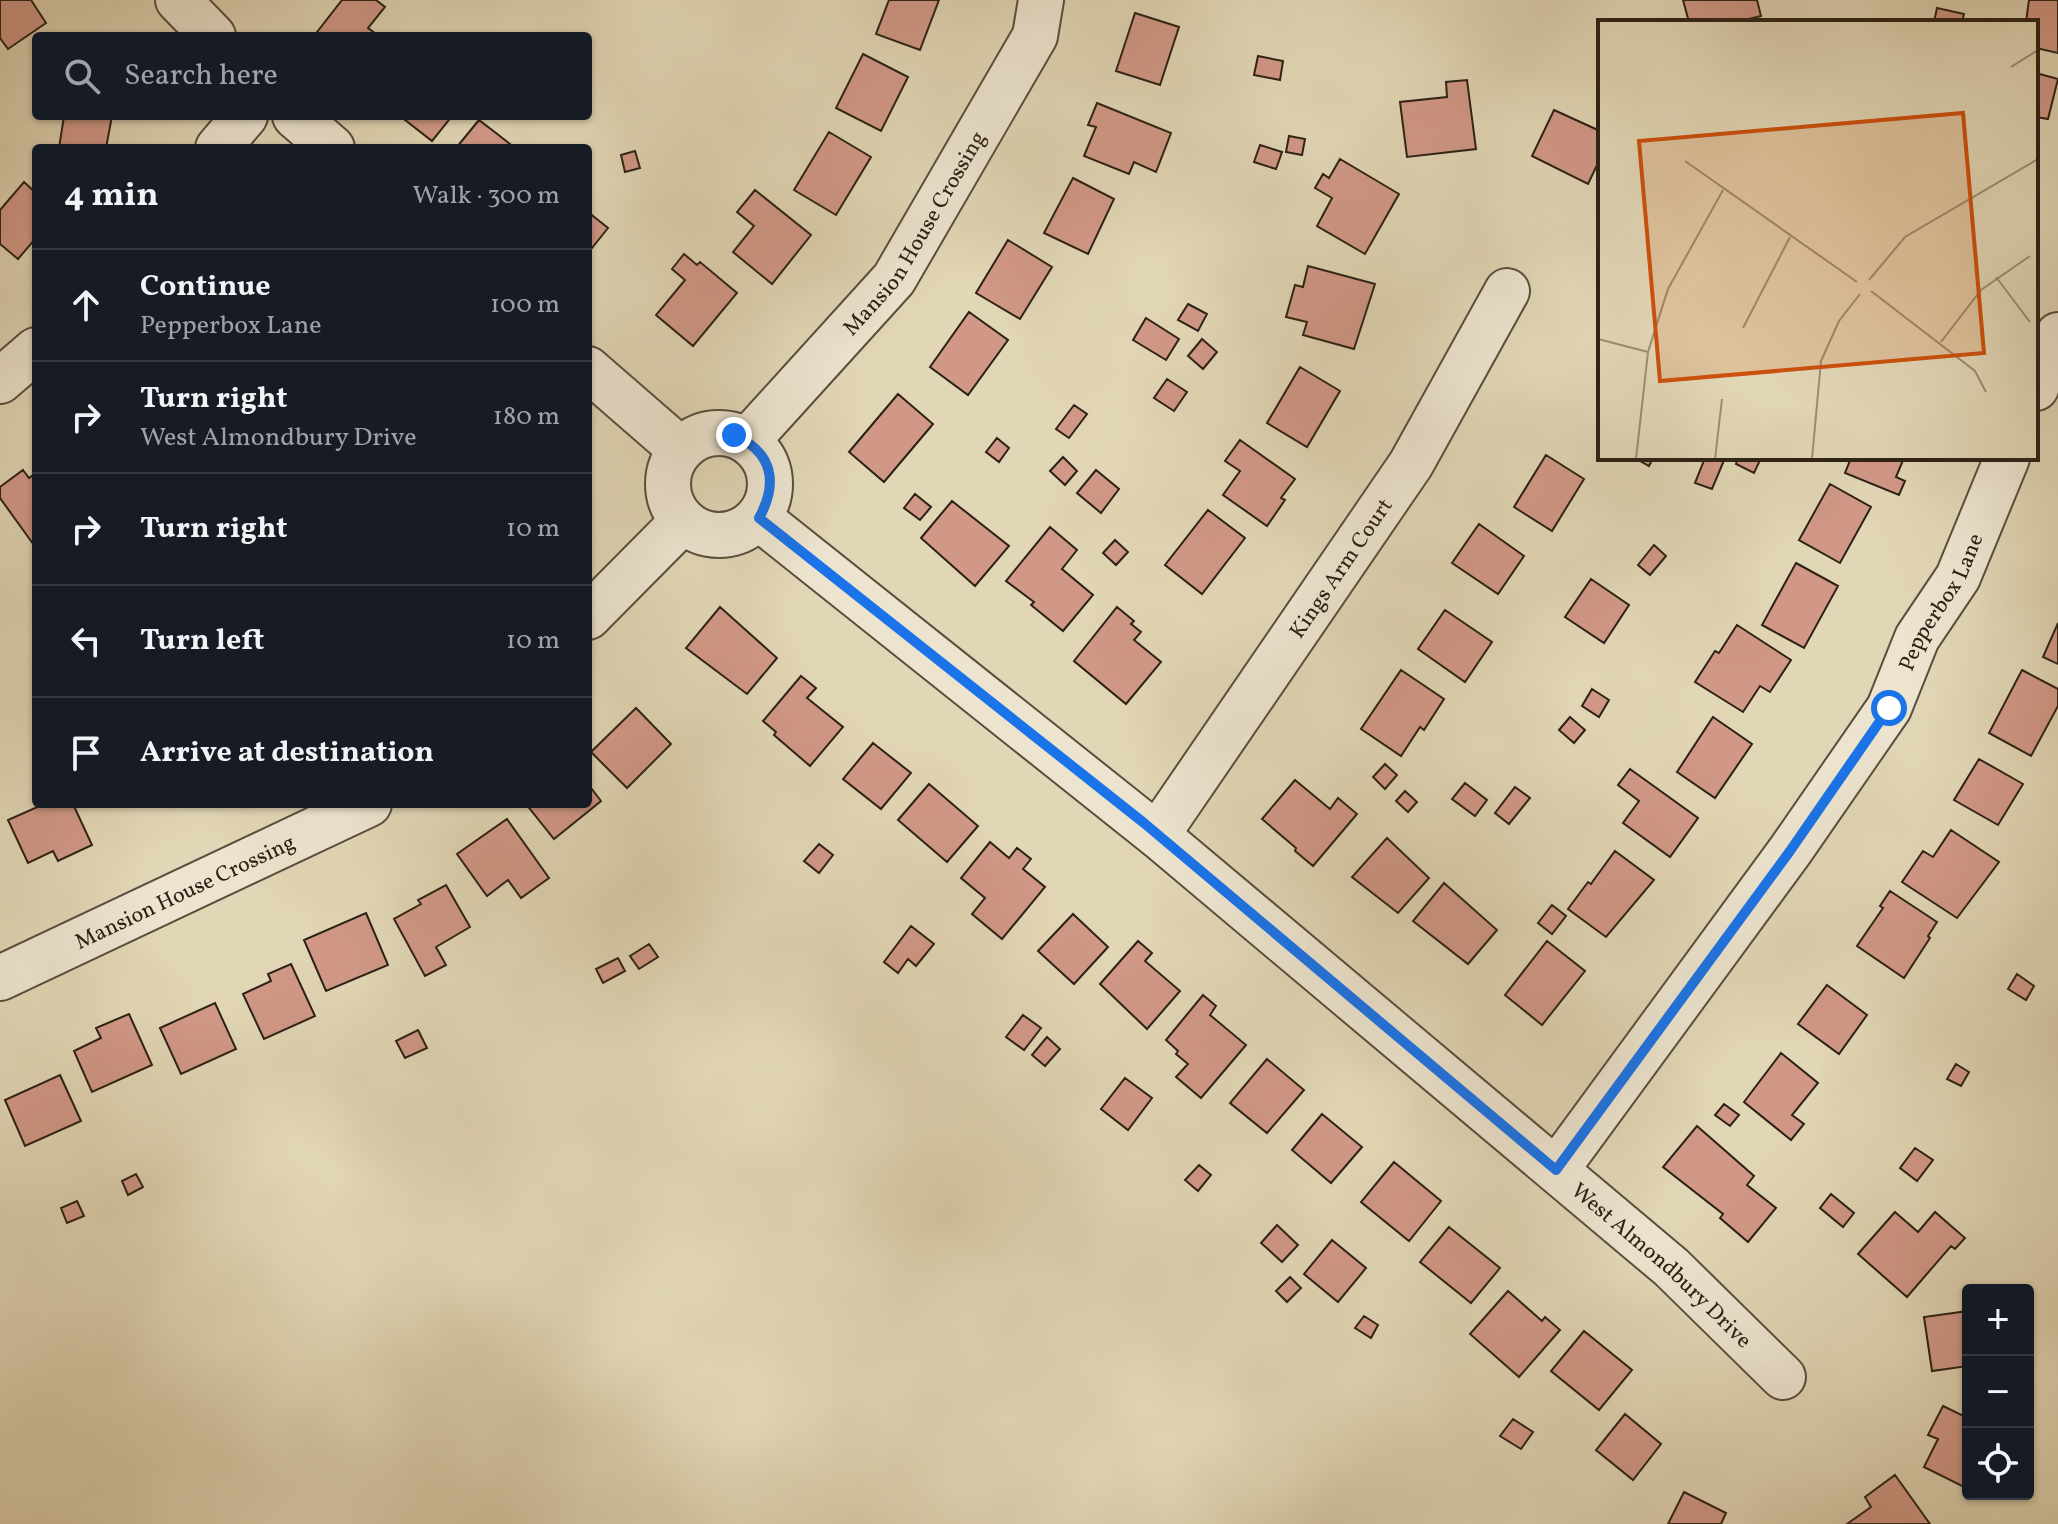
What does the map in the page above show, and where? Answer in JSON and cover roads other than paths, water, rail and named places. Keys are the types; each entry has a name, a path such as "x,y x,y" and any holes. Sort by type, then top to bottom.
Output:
{"street":[{"path":"178,0 209,32"},
{"name":"Mansion House Crossing","path":"747,441 894,279 1035,36 1041,0"},
{"path":"221,144 242,120"},
{"path":"300,120 327,144"},
{"name":"Kings Arm Court","path":"1157,835 1411,464 1507,291"},
{"path":"2038,383 2058,335"},
{"path":"0,381 32,353"},
{"path":"592,372 680,449"},
{"path":"719,432 747,441 760,452 768,467 771,485 759,518 746,528 721,535 697,531 673,509 667,478 672,463 680,449 705,434 719,432"},
{"name":"Pepperbox Lane","path":"1556,1170 1790,851 1889,708 1917,638 1958,577 2006,460"},
{"name":"West Almondbury Drive","path":"759,518 1157,835 1671,1267 1783,1377"},
{"path":"592,613 683,521"},
{"name":"Mansion House Crossing","path":"0,978 361,808"}]}
